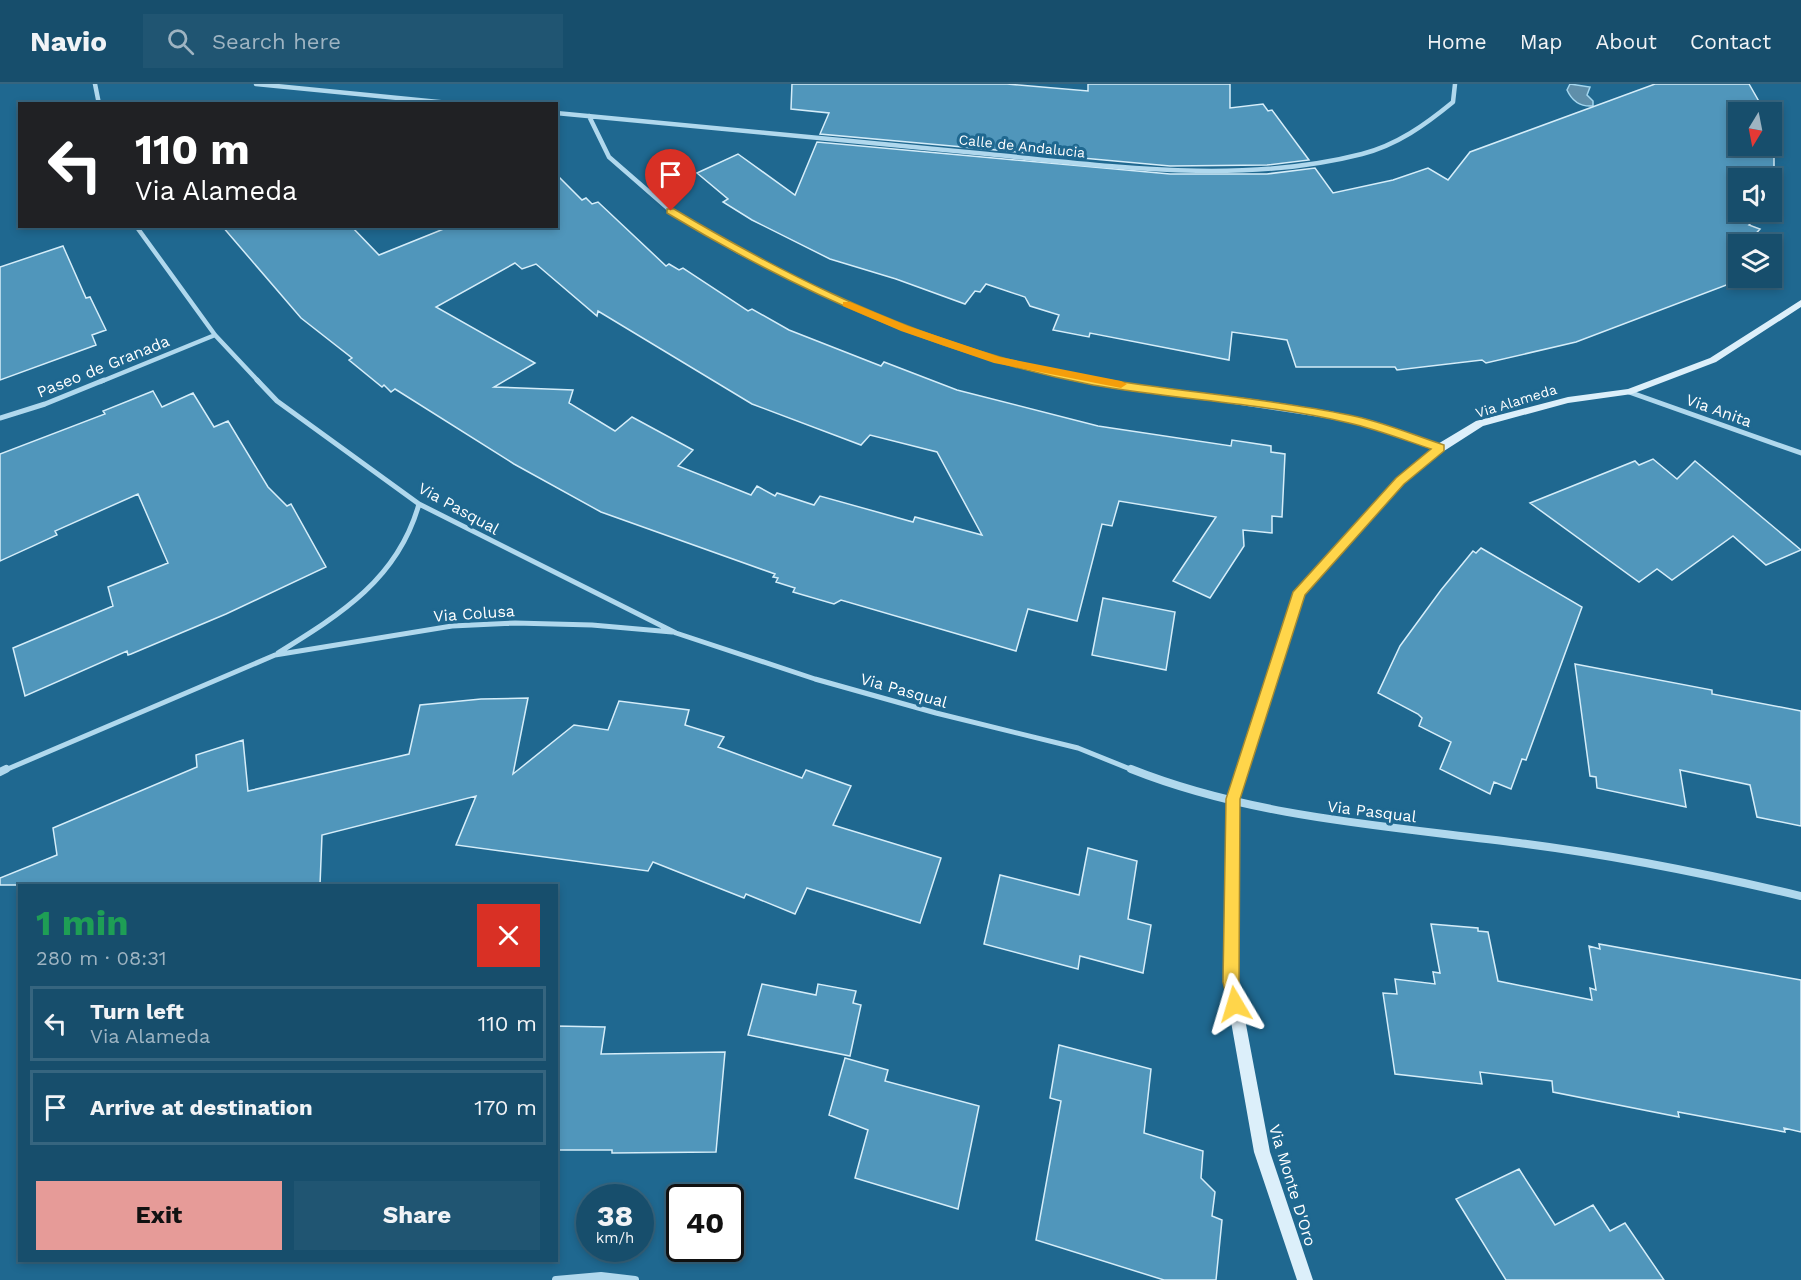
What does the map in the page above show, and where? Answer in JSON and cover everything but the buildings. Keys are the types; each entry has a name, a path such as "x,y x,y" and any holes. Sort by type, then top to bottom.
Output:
{"street":[{"path":"95,84 99,102"},
{"path":"256,84 439,102"},
{"name":"Calle de Andalucia","path":"558,113 1114,166 1195,171 1266,169 1343,159 1391,144 1426,125 1453,102 1455,84"},
{"path":"589,116 609,157 671,211 759,262 822,293 904,328 1020,365 1095,381 1195,394 1350,419 1440,448"},
{"name":"Via Pasqual","path":"137,228 215,335 276,401 419,504 676,633 815,678 936,713 1078,748 1163,782 1233,799 1315,818 1522,843 1724,878 1801,896"},
{"name":"Via Alameda","path":"1440,448 1480,423 1568,400 1629,392 1713,360 1801,303"},
{"name":"Paseo de Granada","path":"0,418 45,404 215,335"},
{"name":"Via Anita","path":"1629,392 1801,453"},
{"name":"Via Monte D'Oro","path":"1305,1280 1262,1152 1231,982 1233,799 1299,592 1400,481 1440,448"},
{"name":"Via Colusa","path":"0,772 275,655 345,607 387,570 416,525 419,504"},
{"name":"Via Colusa","path":"275,655 452,626 515,623 592,625 676,633"},
{"path":"556,1280 601,1276 634,1280"}],"water":[{"path":"1570,84 1590,87 1587,95 1593,101 1593,106 1574,100 1567,90"}],"slow traffic":[{"path":"847,304 904,328 998,360 1095,381 1121,384"}],"route":[{"path":"671,211 739,252 822,293 904,328 998,360 1095,381 1195,394 1350,419 1440,448 1400,481 1299,592 1233,799 1231,982 1235,1004"}]}
